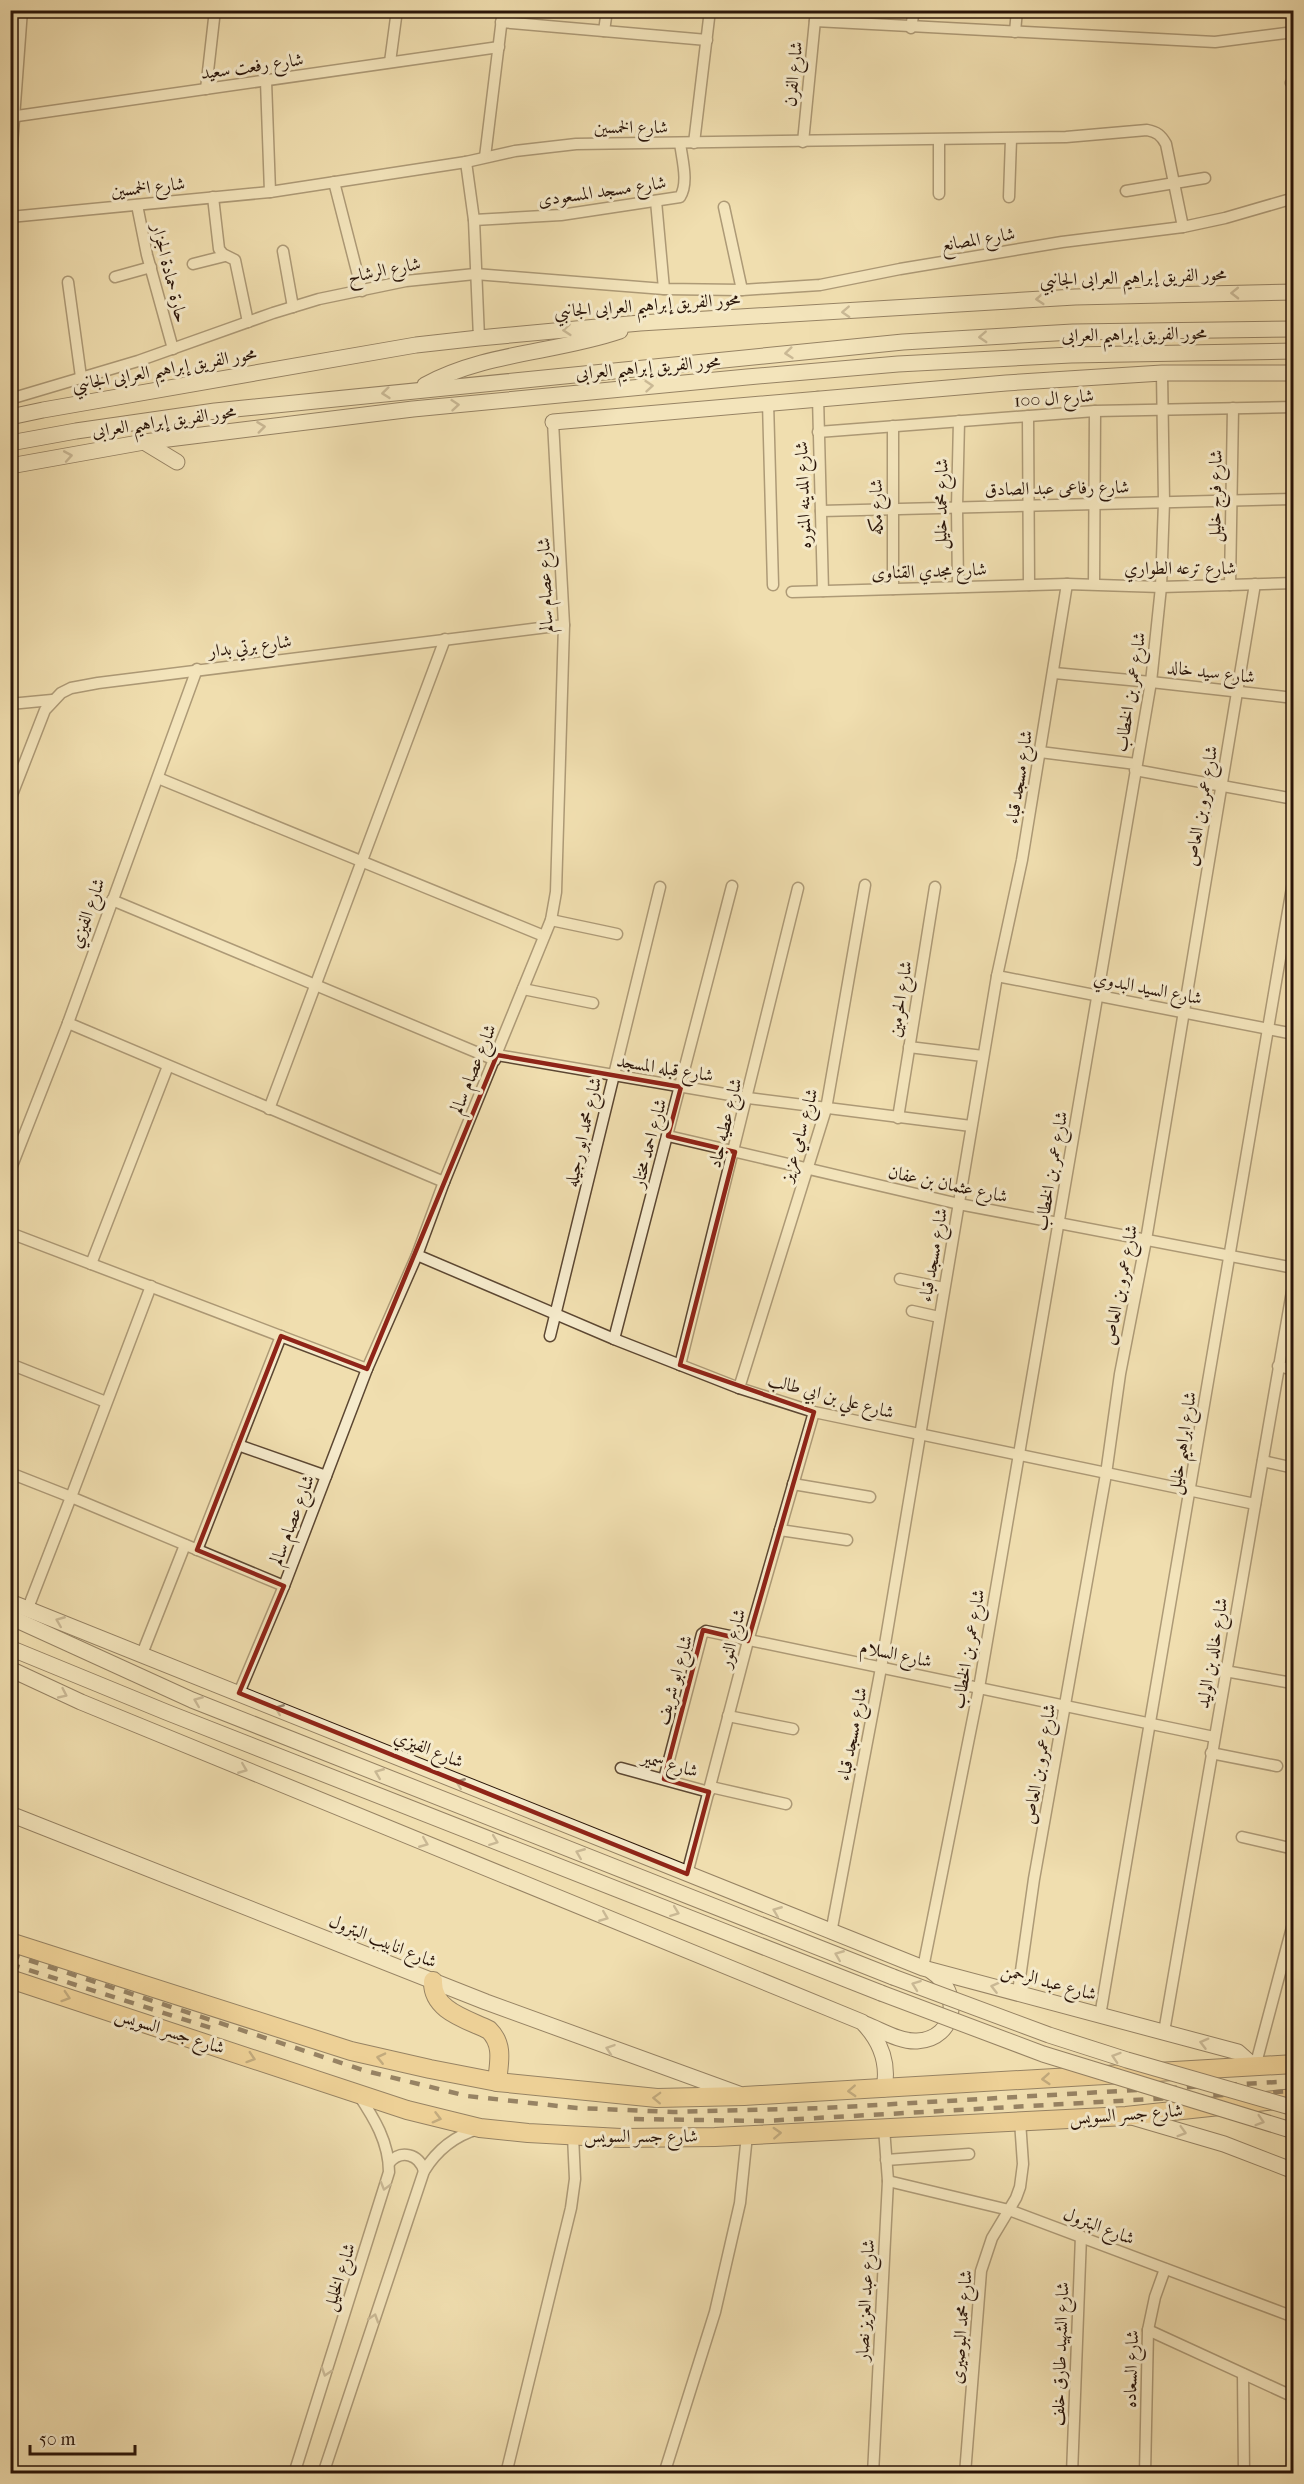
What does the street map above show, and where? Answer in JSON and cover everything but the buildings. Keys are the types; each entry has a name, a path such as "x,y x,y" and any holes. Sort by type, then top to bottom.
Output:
{"main road":[{"name":"محور الفريق إبراهيم العرابى الجانبي","path":"10,417 405,347 479,338 640,323 1076,297 1293,292"},
{"path":"415,390 479,363 585,342 640,323"},
{"name":"محور الفريق إبراهيم العرابى","path":"10,443 215,411 903,342 1073,332 1293,329"},
{"name":"محور الفريق إبراهيم العرابى","path":"10,466 144,442 413,409 747,377 910,363 1071,355 1293,351"},
{"path":"1162,353 1162,373"},
{"path":"553,422 818,397 1162,373 1293,374"},
{"path":"144,442 177,462"},
{"name":"شارع الفيزي","path":"10,1602 831,1933"},
{"path":"10,1617 192,1700 893,1977 1049,2035 1116,2057 1293,2108"},
{"path":"10,1648 177,1716 1043,2054 1293,2131"},
{"path":"10,1669 81,1702 911,2041 920,2041 938,2034 949,2020 952,2011 950,1992 939,1977 923,1968"},
{"name":"شارع انابيب البترول","path":"10,1814 433,1981 605,2047 744,2096"},
{"name":"شارع عبد الرحمن","path":"831,1933 923,1968 1238,2052 1256,2067"},
{"name":"شارع جسر السويس","path":"10,1942 351,2051 497,2082 657,2098 884,2089 1293,2064"},
{"name":"شارع جسر السويس","path":"10,1979 358,2094 480,2128 621,2138 747,2134 1126,2116 1293,2098"},
{"path":"433,1981 435,1996 444,2008 489,2030 494,2035 500,2049 497,2082"},
{"path":"862,2022 876,2038 884,2058 886,2079 884,2089"},
{"path":"1126,2116 1224,2144 1293,2171"}],"street":[{"path":"10,172 12,117 22,10"},
{"path":"206,89 215,10"},
{"path":"390,63 397,10"},
{"path":"485,157 502,10"},
{"path":"604,31 607,10"},
{"path":"694,143 710,10"},
{"path":"911,28 914,10"},
{"path":"1015,32 1017,10"},
{"path":"815,16 911,28 1215,42 1293,32"},
{"name":"شارع الفرن","path":"803,142 815,16"},
{"path":"501,22 707,40"},
{"name":"شارع رفعت سعيد","path":"12,117 499,47"},
{"path":"266,81 270,192"},
{"name":"شارع الخمسين","path":"10,217 270,192 466,162 535,148 576,144 1066,138 1147,130 1162,137 1166,144 1183,226"},
{"path":"1009,197 1011,139"},
{"path":"939,140 939,194"},
{"name":"شارع مسجد المسعودى","path":"474,220 561,215 680,196 684,191 680,143"},
{"path":"466,162 474,220 479,338"},
{"path":"1126,192 1205,178"},
{"path":"334,182 362,291"},
{"path":"213,197 219,249 225,256 235,260 248,322"},
{"name":"شارع المصانع","path":"780,289 820,285 1062,242 1183,226 1246,213 1293,198"},
{"path":"656,201 664,289"},
{"name":"حارة حمادة الجزار","path":"137,205 173,349"},
{"path":"724,207 742,290"},
{"path":"283,251 293,307"},
{"path":"193,264 225,256"},
{"path":"115,277 151,267"},
{"name":"شارع الرشاح","path":"10,399 173,349 293,307 406,281 475,274 664,289 780,289"},
{"path":"68,282 81,377"},
{"name":"شارع عمر بن الخطاب","path":"923,1968 978,1688 1151,682 1161,587 1164,502 1162,373"},
{"name":"شارع المدينه المنوره","path":"818,397 823,591"},
{"path":"768,402 773,585"},
{"name":"شارع ال 100","path":"818,432 1095,411 1293,407"},
{"name":"شارع فرج خليل","path":"1230,585 1233,408"},
{"path":"1094,584 1095,411"},
{"path":"1028,416 1029,585"},
{"name":"شارع محمد خليل","path":"958,587 959,421"},
{"name":"شارع عصام سالم","path":"239,1693 284,1586 367,1369 417,1255 444,1182 551,920 556,892 564,625 553,422"},
{"name":"شارع مكه","path":"893,426 891,509 893,589"},
{"name":"شارع رفاعى عبد الصادق","path":"821,510 1293,499"},
{"name":"شارع ترعه الطواري","path":"1067,584 1161,587 1293,583"},
{"name":"شارع مجدي القناوى","path":"792,592 1067,584"},
{"name":"شارع مسجد قباء","path":"831,1933 881,1668 983,1056 997,975 1022,860 1067,584"},
{"name":"شارع عمرو بن العاص","path":"1018,1992 1034,1879 1066,1707 1106,1474 1120,1374 1146,1240 1185,1012 1220,785 1255,584"},
{"name":"شارع برتي بدار","path":"52,700 71,688 197,669 564,625"},
{"path":"269,1109 445,639"},
{"name":"شارع الفيزي","path":"10,1171 68,1023 197,669"},
{"name":"شارع سيد خالد","path":"1054,673 1293,698"},
{"path":"10,704 52,700"},
{"path":"10,800 40,720 52,700"},
{"path":"1040,752 1136,767 1293,799"},
{"path":"159,778 544,936"},
{"name":"شارع ابراهيم خليل","path":"1101,2016 1293,876"},
{"name":"شارع سامي عزيز","path":"739,1388 826,1109 865,885"},
{"name":"شارع احمد مختار","path":"614,1339 732,886"},
{"name":"شارع الحرمين","path":"898,1118 935,886"},
{"name":"شارع محمد ابو رجيله","path":"550,1336 660,887"},
{"name":"شارع عطيه جاد","path":"680,1365 735,1152 798,888"},
{"name":"شارع قبله المسجد","path":"112,900 315,986 496,1058 748,1098 971,1126"},
{"path":"551,920 617,934"},
{"name":"شارع السيد البدوي","path":"997,975 1293,1034"},
{"path":"523,989 593,1003"},
{"path":"68,1023 444,1182"},
{"path":"909,1047 983,1056"},
{"path":"92,1264 168,1066"},
{"name":"شارع عثمان بن عفان","path":"668,1136 958,1204 1293,1268"},
{"path":"10,1233 367,1369"},
{"name":"شارع علي بن ابي طالب","path":"417,1255 614,1339 739,1388 814,1412 1255,1504"},
{"path":"900,1279 944,1288"},
{"name":"شارع خالد بن الوليد","path":"1164,2032 1293,1280"},
{"path":"28,1608 151,1286"},
{"path":"912,1311 939,1317"},
{"path":"197,1550 281,1336"},
{"path":"10,1364 106,1402"},
{"path":"1278,1366 1293,1370"},
{"name":"شارع النور","path":"687,1874 748,1641 814,1412"},
{"path":"238,1444 326,1476"},
{"path":"1263,1461 1293,1468"},
{"path":"10,1473 284,1586"},
{"path":"794,1484 870,1497"},
{"path":"780,1530 847,1540"},
{"path":"142,1654 185,1545"},
{"name":"شارع ابو شريف","path":"664,1779 703,1633 706,1631 748,1641"},
{"name":"شارع السلام","path":"748,1641 1214,1737"},
{"path":"1225,1671 1292,1683"},
{"path":"728,1716 793,1729"},
{"path":"1211,1753 1277,1766"},
{"name":"شارع سمير","path":"621,1768 786,1804"},
{"path":"1242,1837 1293,1849"},
{"path":"1256,2067 1293,1920"},
{"name":"شارع الخليل","path":"294,2474 387,2181 389,2163 378,2127 358,2094"},
{"name":"شارع محمد البوصيرى","path":"965,2474 981,2271 992,2238 1017,2198 1023,2176 1020,2121"},
{"path":"323,2474 424,2171 446,2145 480,2128"},
{"name":"شارع عبد العزيز نصار","path":"873,2474 888,2181 884,2128"},
{"path":"664,2474 715,2312 740,2204 747,2134"},
{"path":"506,2474 571,2208 574,2179 573,2136"},
{"path":"886,2160 969,2154"},
{"path":"389,2163 397,2156 408,2155 420,2162 424,2171"},
{"name":"شارع البترول","path":"888,2181 1009,2210 1293,2317"},
{"name":"شارع الشهيد طارق خلف","path":"1072,2474 1081,2236"},
{"name":"شارع السعاده","path":"1145,2474 1148,2330 1155,2297 1165,2269"},
{"path":"1148,2330 1293,2397"},
{"path":"1243,2374 1244,2474"}],"highlighted area":[{"path":"497,1055 681,1087 668,1136 735,1152 680,1365 814,1412 748,1641 703,1630 664,1779 709,1792 687,1874 239,1693 284,1586 197,1550 281,1336 367,1369"}],"railway":[{"path":"10,1954 366,2071 467,2096 577,2108 673,2112 825,2108 1294,2081"},
{"path":"10,1964 211,2028"},
{"path":"634,2119 764,2121 1294,2091"}]}
